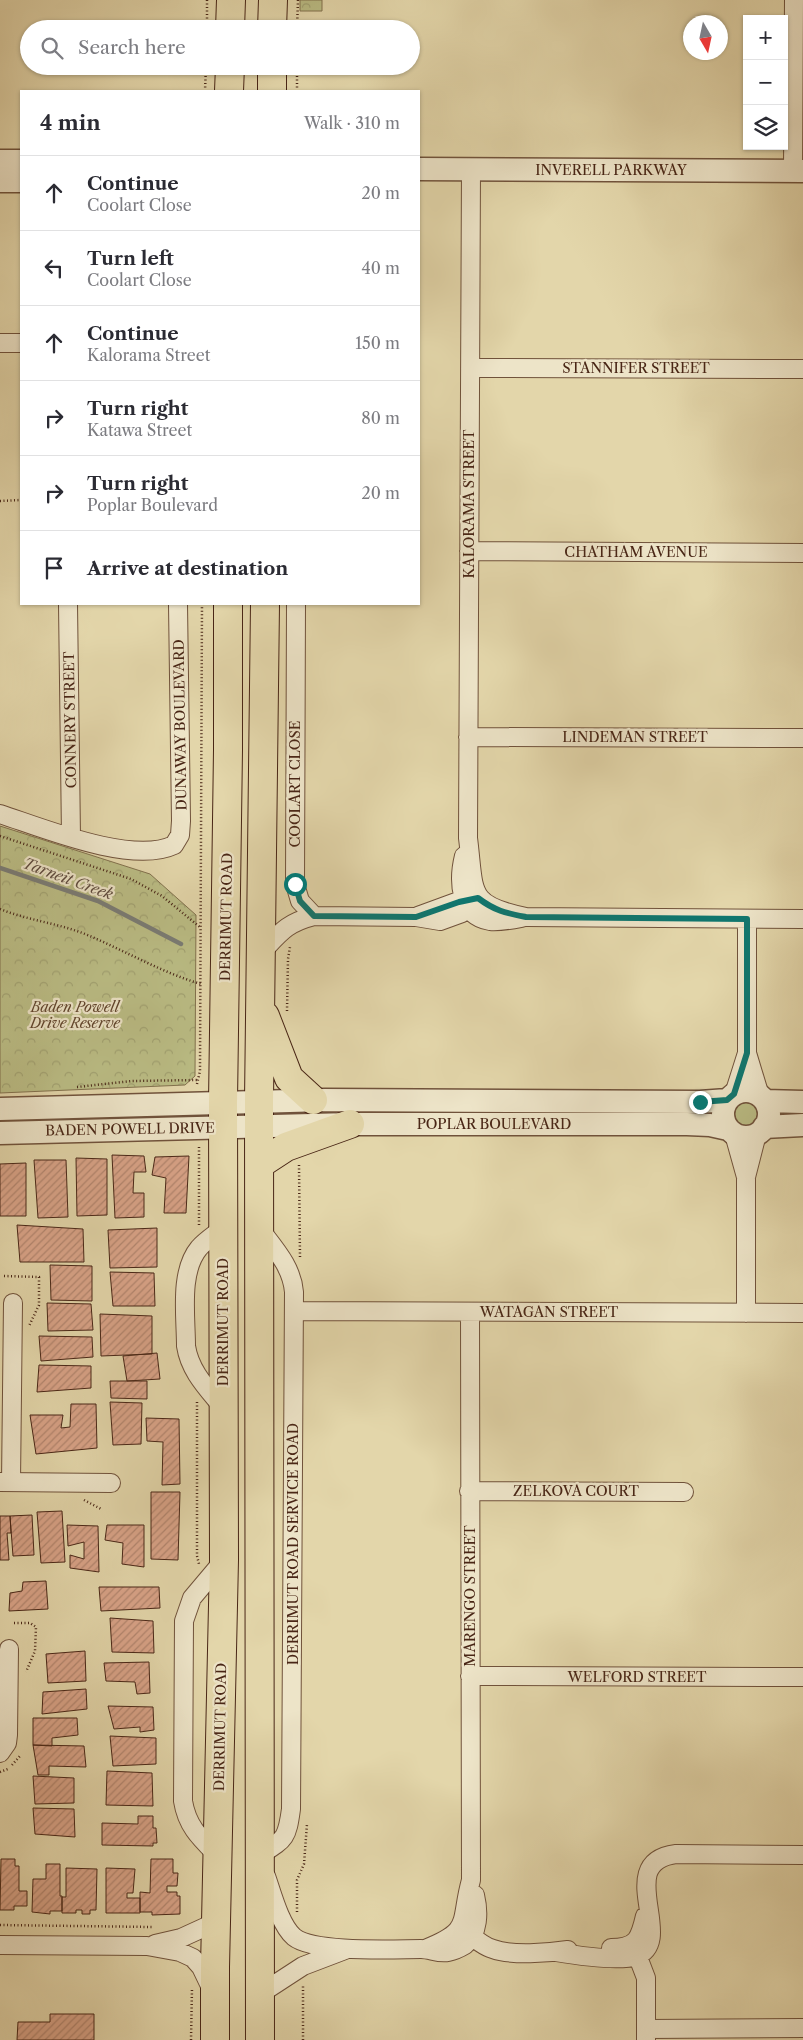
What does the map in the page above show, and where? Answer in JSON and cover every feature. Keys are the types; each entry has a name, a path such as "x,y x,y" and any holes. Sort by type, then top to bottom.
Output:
{"highway":[{"path":"230,20 231,0"},
{"path":"272,20 273,0"},
{"path":"229,90 230,75"},
{"path":"272,75 272,90"},
{"name":"DERRIMUT ROAD","path":"215,2040 203,1990 216,1922 217,1855 211,1563 224,1409 211,1228 223,1114 228,605"},
{"path":"260,2040 259,1114 265,605"},
{"path":"260,1003 289,1078 313,1100"},
{"path":"260,1164 286,1147 350,1124"}],"street":[{"path":"794,0 798,172"},
{"path":"0,161 20,161"},
{"name":"INVERELL PARKWAY","path":"420,169 798,172"},
{"name":"KALORAMA STREET","path":"471,169 468,737 468,838 474,888 471,901"},
{"path":"0,181 20,181"},
{"path":"0,343 20,343"},
{"name":"STANNIFER STREET","path":"470,368 803,369"},
{"name":"CHATHAM AVENUE","path":"469,551 803,552"},
{"name":"CONNERY STREET","path":"68,605 71,837"},
{"name":"DUNAWAY BOULEVARD","path":"71,837 120,850 164,849 174,845 180,835 178,605"},
{"name":"COOLART CLOSE","path":"296,605 295,884 300,901 314,916"},
{"name":"LINDEMAN STREET","path":"468,737 803,738"},
{"path":"0,814 71,837"},
{"path":"261,954 286,927 298,920 314,916 416,917 471,901 500,912 526,917 803,919"},
{"path":"746,1313 746,1178 768,1114 747,1053 747,919"},
{"path":"746,1178 731,1131 722,1115 731,1097 747,1053"},
{"path":"731,1097 747,1091 762,1098 803,1102"},
{"name":"POPLAR BOULEVARD","path":"259,1114 313,1100 700,1102 731,1097"},
{"name":"BADEN POWELL DRIVE","path":"0,1109 196,1102 223,1114 259,1114"},
{"name":"BADEN POWELL DRIVE","path":"0,1132 196,1127 223,1114"},
{"name":"POPLAR BOULEVARD","path":"259,1114 350,1124 687,1124 710,1125 731,1131"},
{"path":"731,1131 746,1137 761,1130 803,1125"},
{"path":"211,1228 203,1244 194,1255 188,1270 186,1288 188,1356 196,1374 224,1409"},
{"name":"DERRIMUT ROAD SERVICE ROAD","path":"260,1229 282,1259 290,1274 293,1283 294,1311 291,1809 287,1833 280,1842 260,1858"},
{"path":"12,1303 5,1482 111,1483"},
{"name":"WATAGAN STREET","path":"294,1311 803,1313"},
{"name":"MARENGO STREET","path":"466,1932 466,1912 471,1880 470,1312"},
{"name":"ZELKOVA COURT","path":"469,1490 684,1492"},
{"path":"211,1563 192,1598 184,1621 183,1801 185,1812 193,1830 217,1855"},
{"path":"0,1754 7,1743 8,1735 9,1648"},
{"name":"WELFORD STREET","path":"470,1676 803,1678"},
{"path":"803,1855 666,1855 658,1858 650,1865 647,1905 635,1950 646,1978 646,2034 803,2028"},
{"path":"260,1858 289,1932 304,1942 348,1949 425,1949 466,1932 491,1949 500,1951 556,1952 582,1948 622,1948 635,1950"},
{"path":"147,1946 181,1938 216,1922"},
{"path":"0,1944 147,1946 180,1952 192,1958 201,1967 203,1990"},
{"path":"260,1994 303,1966 348,1949"}],"path":[{"path":"207,20 208,0"},
{"path":"297,20 298,0"},
{"path":"205,90 206,75"},
{"path":"297,75 297,90"},
{"path":"0,501 20,500"},
{"path":"196,1102 197,1080 200,1071 202,928 202,605"},
{"path":"0,836 131,879 162,896 202,928"},
{"path":"0,909 22,917 66,927 174,976 201,984"},
{"path":"287,1018 288,959 295,932 291,924"},
{"path":"68,1089 85,1085 132,1081 197,1080"},
{"path":"196,1127 211,1228"},
{"path":"297,1264 301,1257 299,1165"},
{"path":"197,1397 197,1556 211,1563"},
{"path":"0,1925 154,1927"},
{"path":"191,2040 203,1990"}],"green space":[{"path":"300,0 322,0 322,11 300,11"},
{"name":"Baden Powell Drive Reserve","path":"0,826 150,874 196,915 195,1076 185,1085 0,1093"},
{"path":"746,1100 755,1104 759,1113 755,1122 746,1126 737,1122 733,1113 737,1104"}],"building":[{"path":"112,1155 144,1156 146,1172 134,1172 133,1193 144,1193 144,1217 115,1218"},
{"path":"189,1156 186,1213 164,1213 166,1178 152,1175 155,1157"},
{"path":"76,1158 107,1159 107,1215 77,1216"},
{"path":"34,1160 66,1160 68,1217 38,1218"},
{"path":"26,1163 26,1216 0,1216 0,1164"},
{"path":"17,1225 83,1229 84,1262 20,1262"},
{"path":"157,1228 157,1267 110,1268 108,1230"},
{"path":"50,1265 92,1266 92,1301 51,1300"},
{"path":"110,1272 154,1273 155,1306 113,1306"},
{"path":"47,1303 91,1304 93,1330 48,1331"},
{"path":"100,1314 152,1316 152,1354 101,1356"},
{"path":"39,1336 92,1337 93,1357 41,1361"},
{"path":"157,1353 160,1379 127,1381 123,1356"},
{"path":"39,1365 91,1366 91,1388 37,1392"},
{"path":"110,1381 147,1381 147,1399 111,1398"},
{"path":"110,1402 142,1403 141,1444 113,1445"},
{"path":"71,1404 96,1404 97,1448 36,1454 30,1415 63,1415 61,1428 70,1427"},
{"path":"146,1418 179,1419 180,1484 162,1485 163,1442 147,1441"},
{"path":"151,1492 180,1492 178,1560 151,1559"},
{"path":"62,1511 65,1562 41,1563 37,1512"},
{"path":"32,1515 34,1555 13,1556 10,1516"},
{"path":"0,1516 10,1516 11,1533 7,1533 9,1560 0,1560"},
{"path":"67,1525 98,1526 99,1572 70,1568 70,1555 84,1559 84,1542 68,1546"},
{"path":"107,1525 144,1525 144,1567 122,1564 123,1543 105,1540"},
{"path":"46,1581 48,1609 9,1611 10,1593 22,1591 23,1582"},
{"path":"99,1587 159,1587 160,1608 101,1611"},
{"path":"110,1618 153,1621 154,1653 112,1652"},
{"path":"85,1651 86,1681 48,1683 46,1654"},
{"path":"149,1662 150,1693 137,1694 135,1682 106,1681 104,1663"},
{"path":"86,1689 87,1709 42,1714 43,1692"},
{"path":"108,1706 153,1707 154,1730 140,1732 140,1727 114,1729"},
{"path":"33,1718 77,1718 78,1735 52,1738 52,1746 33,1745"},
{"path":"110,1736 156,1738 156,1764 113,1766"},
{"path":"33,1745 84,1746 86,1767 49,1766 49,1775 38,1775"},
{"path":"107,1771 152,1773 153,1806 106,1805"},
{"path":"33,1776 74,1778 74,1803 35,1804"},
{"path":"33,1808 74,1809 75,1837 35,1834"},
{"path":"138,1816 153,1816 153,1828 156,1828 157,1843 153,1843 153,1846 102,1845 102,1823 138,1824"},
{"path":"1,1859 15,1859 15,1866 19,1866 19,1891 27,1891 27,1906 14,1906 14,1910 0,1910"},
{"path":"151,1859 173,1859 173,1873 178,1873 177,1886 167,1886 167,1892 177,1892 177,1896 180,1896 180,1914 152,1915 152,1912 140,1912 140,1892 150,1893"},
{"path":"46,1864 60,1864 62,1911 50,1911 50,1914 32,1912 33,1879 46,1879"},
{"path":"66,1868 97,1869 96,1910 90,1910 90,1914 82,1914 82,1910 76,1910 76,1913 62,1913 62,1897 66,1897"},
{"path":"106,1868 135,1869 133,1893 127,1893 127,1898 140,1898 140,1913 106,1913"},
{"path":"50,2014 94,2014 94,2040 17,2040 18,2022 50,2022"}],"waterway":[{"name":"Tarneit Creek","path":"0,868 98,901 181,944"}],"route":[{"path":"295,884 300,901 314,916 416,917 459,902 478,898 500,912 526,917 747,919 747,1053 734,1094 727,1100 700,1102"}]}
